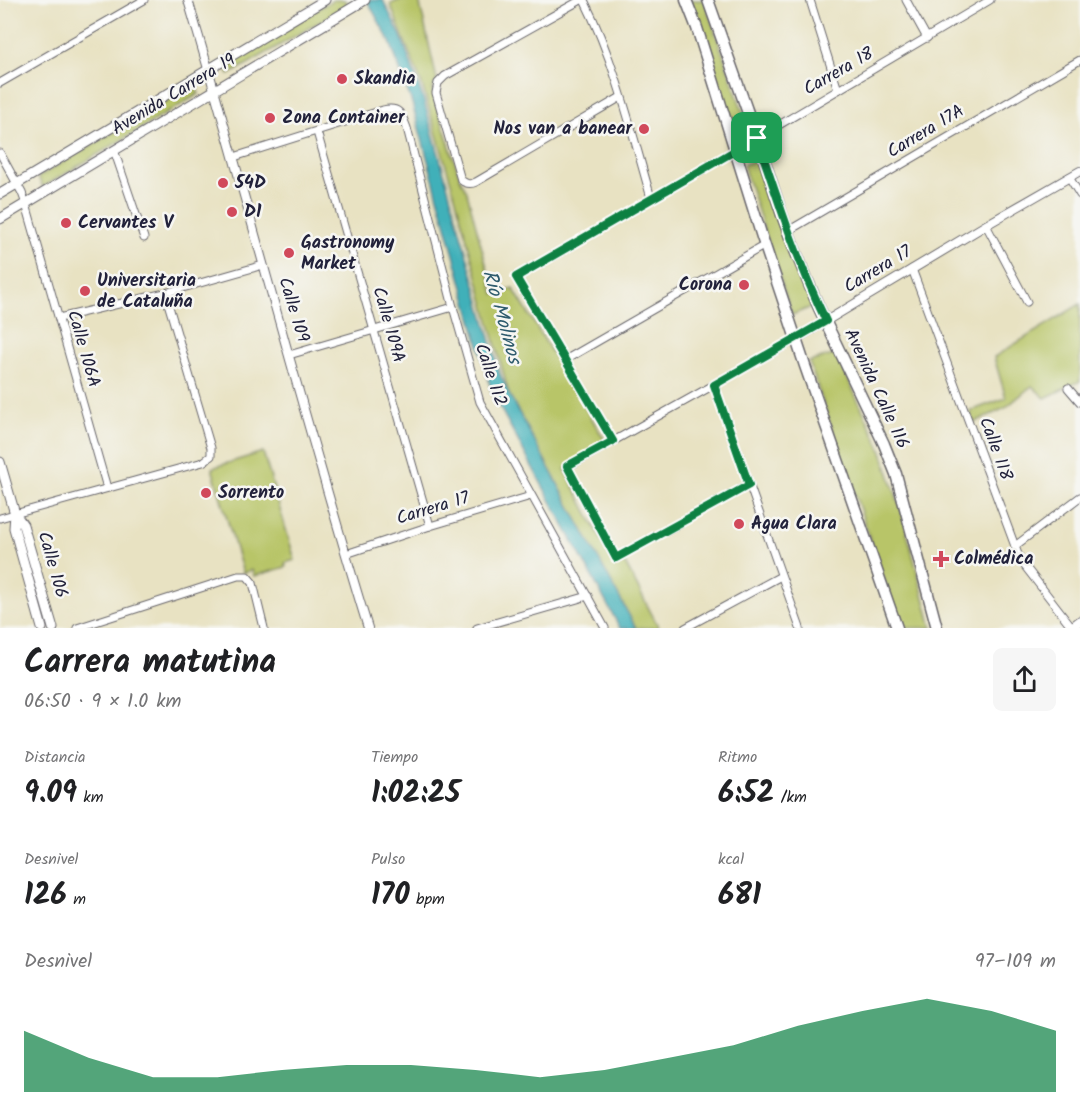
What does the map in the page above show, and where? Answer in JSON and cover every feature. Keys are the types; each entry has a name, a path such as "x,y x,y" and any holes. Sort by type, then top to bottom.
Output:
{"main road":[{"name":"Avenida Carrera 19","path":"0,194 325,0"},
{"name":"Avenida Carrera 19","path":"0,219 365,0"},
{"path":"686,0 697,28 796,339 897,628"},
{"name":"Avenida Calle 116","path":"708,0 788,231 813,294 896,474 937,628"},
{"name":"Calle 106","path":"0,462 15,514 23,525 52,628"},
{"name":"Calle 106","path":"15,514 14,528 42,628"},
{"path":"1071,628 1080,621"}],"street":[{"path":"0,83 144,0"},
{"name":"Calle 109","path":"188,0 234,157 262,265 369,628"},
{"path":"621,97 476,182 466,184 459,175 436,93 438,83 444,76 582,0 601,38 621,97 651,198"},
{"path":"810,0 838,90"},
{"path":"906,0 927,38"},
{"name":"Carrera 18","path":"565,360 516,277 990,0"},
{"name":"Carrera 17A","path":"788,231 1080,60"},
{"name":"Calle 112","path":"318,132 391,108 403,117 480,402 605,628"},
{"path":"234,157 318,132"},
{"name":"Calle 109A","path":"318,132 430,526"},
{"path":"114,150 144,238"},
{"name":"Calle 106A","path":"0,153 26,204 107,488"},
{"name":"Carrera 17","path":"749,485 616,558 567,466 796,339 1080,171"},
{"path":"1069,177 1080,195"},
{"path":"986,225 1027,302"},
{"path":"613,441 565,360 765,245"},
{"path":"59,318 165,293 262,265"},
{"name":"Calle 118","path":"912,269 1015,546 1024,565 1071,628"},
{"path":"0,518 203,462 211,456 211,448 165,293"},
{"path":"289,355 453,307"},
{"path":"714,385 800,628"},
{"path":"1068,388 1080,402"},
{"name":"Carrera 17","path":"346,554 531,496"},
{"path":"1015,546 1080,497"},
{"path":"77,628 238,576 247,576 253,583 264,628"},
{"path":"686,628 781,576"},
{"path":"477,628 588,596"}],"green space":[{"path":"333,0 345,0 348,5 229,75 224,64"},
{"path":"400,0 419,0 437,80 432,90 460,178 467,192 494,294 513,288 606,442 565,469 615,566 625,563 659,628 636,628 509,394 422,85 390,4"},
{"path":"690,0 704,0 747,124 733,129"},
{"path":"194,84 199,94 43,187 38,177"},
{"path":"759,159 814,306 792,315 743,165"},
{"path":"1080,304 1080,381 1045,398 1032,386 1005,408 973,423 970,411 1006,398 994,357"},
{"path":"836,354 881,449 901,510 932,628 901,628 809,362"},
{"path":"263,452 295,560 285,563 286,567 254,576 252,570 243,573 212,468"}],"water":[{"path":"367,0 383,0 401,36 424,101 500,374 636,628 620,628 492,393 412,103 390,42"}],"place":[{"name":"Skandia","path":"342,79"},
{"name":"Zona Container","path":"270,118"},
{"name":"Nos van a banear","path":"644,129"},
{"name":"54D","path":"223,183"},
{"name":"D1","path":"232,212"},
{"name":"Cervantes V","path":"66,223"},
{"name":"Gastronomy Market","path":"289,253"},
{"name":"Corona","path":"744,285"},
{"name":"Universitaria de Cataluña","path":"85,291"},
{"name":"Sorrento","path":"206,493"},
{"name":"Agua Clara","path":"739,524"},
{"name":"Colmédica","path":"941,559"}],"route":[{"path":"757,138 788,231 826,321 714,385 749,485 616,558 567,466 613,441 516,277 757,138"}],"water label":[{"name":"Río Molinos","path":"501,317"}]}
